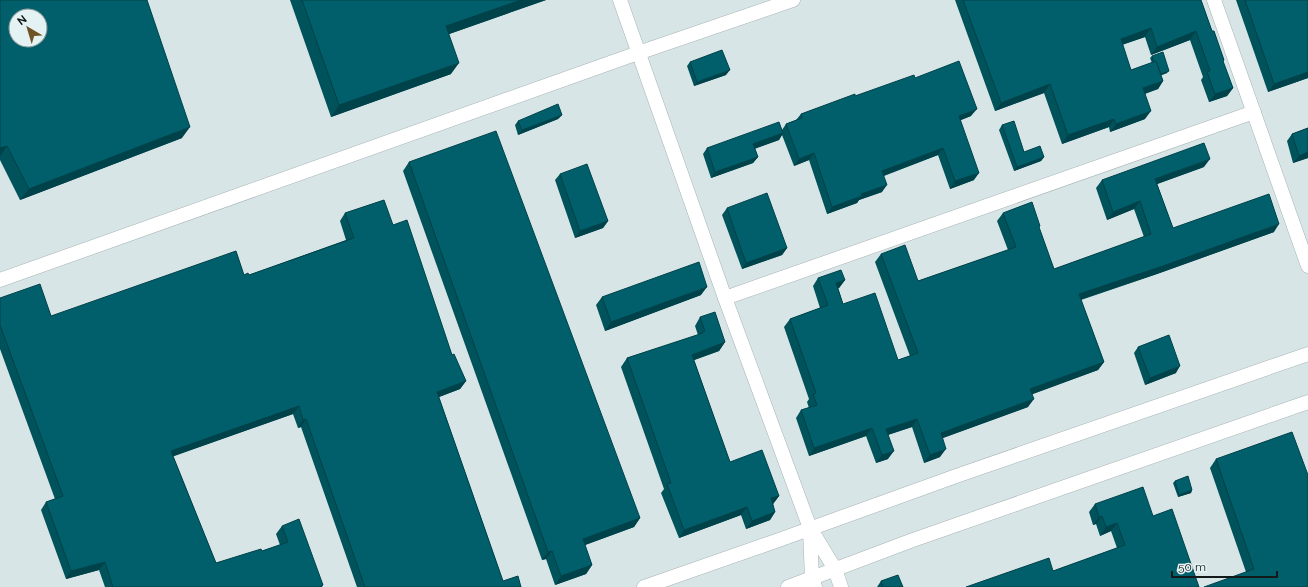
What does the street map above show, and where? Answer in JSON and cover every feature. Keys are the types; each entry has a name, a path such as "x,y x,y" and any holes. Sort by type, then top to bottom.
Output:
{"street":[{"path":"620,0 725,298 810,528 835,569 841,587"},
{"path":"0,280 638,53 793,0"},
{"path":"1214,0 1308,266"},
{"path":"725,298 1254,112"},
{"path":"644,587 1308,354"},
{"path":"788,587 814,583 835,569 913,540 1308,402"},
{"path":"810,528 814,583"}],"building":[{"path":"0,0 147,0 190,127 29,189 7,146 0,148"},
{"path":"302,0 521,0 446,26 459,63 339,105"},
{"path":"963,0 1201,0 1212,31 1214,31 1233,88 1215,94 1207,72 1210,71 1196,31 1157,47 1151,28 1121,39 1131,70 1156,61 1163,81 1143,88 1151,111 1116,124 1114,119 1068,135 1050,84 1001,103"},
{"path":"1245,0 1308,0 1308,72 1274,84"},
{"path":"722,50 730,70 697,82 690,62"},
{"path":"1163,52 1169,71 1161,74 1156,61 1154,62 1152,56"},
{"path":"959,61 977,109 959,116 979,173 955,181 943,148 882,171 887,185 861,194 862,196 832,207 814,153 799,159 786,124 802,118 801,114 855,94 855,96 914,75 915,78"},
{"path":"558,104 562,115 522,130 518,121"},
{"path":"1014,121 1024,152 1040,146 1044,157 1017,167 1002,125"},
{"path":"779,122 783,133 753,144 758,157 715,172 707,148"},
{"path":"1308,128 1308,152 1299,156 1292,134"},
{"path":"496,131 640,518 583,539 592,565 561,576 552,551 548,552 409,162"},
{"path":"1204,143 1210,159 1155,179 1173,228 1269,194 1279,224 1163,266 1079,294 1104,362 1030,389 1034,399 941,433 946,449 930,455 917,419 886,429 894,451 882,455 872,428 814,448 801,410 817,405 813,394 816,393 790,319 828,305 818,278 841,270 845,280 836,283 843,304 875,293 898,360 918,353 881,254 905,245 918,281 1016,247 1003,213 1032,202 1054,269 1151,234 1140,201 1113,212 1102,180"},
{"path":"587,164 608,221 580,231 560,174"},
{"path":"767,193 787,248 746,263 727,208"},
{"path":"384,200 393,225 407,220 452,355 454,354 466,381 437,392 503,581 518,576 521,587 365,587 306,419 303,420 299,406 171,451 216,563 261,549 262,551 288,542 282,526 299,519 323,585 319,587 113,587 105,562 71,571 46,502 63,496 0,325 0,298 40,284 51,316 236,251 244,275 248,273 249,275 354,238 345,213"},
{"path":"699,262 707,287 611,322 602,297"},
{"path":"715,312 725,342 692,355 730,462 762,450 779,496 771,498 775,512 752,521 747,507 684,530 667,484 671,483 627,358 703,333 702,332 705,331 700,317"},
{"path":"1169,335 1180,366 1150,378 1138,347"},
{"path":"1292,432 1308,475 1308,587 1204,587 1254,569 1216,459"},
{"path":"1188,476 1192,490 1179,495 1175,481"},
{"path":"1143,487 1153,516 1172,509 1199,587 966,587 1049,558 1053,571 1125,545 1117,523 1106,527 1102,516 1099,517 1095,504"},
{"path":"898,575 903,587 883,587 881,581"}]}
